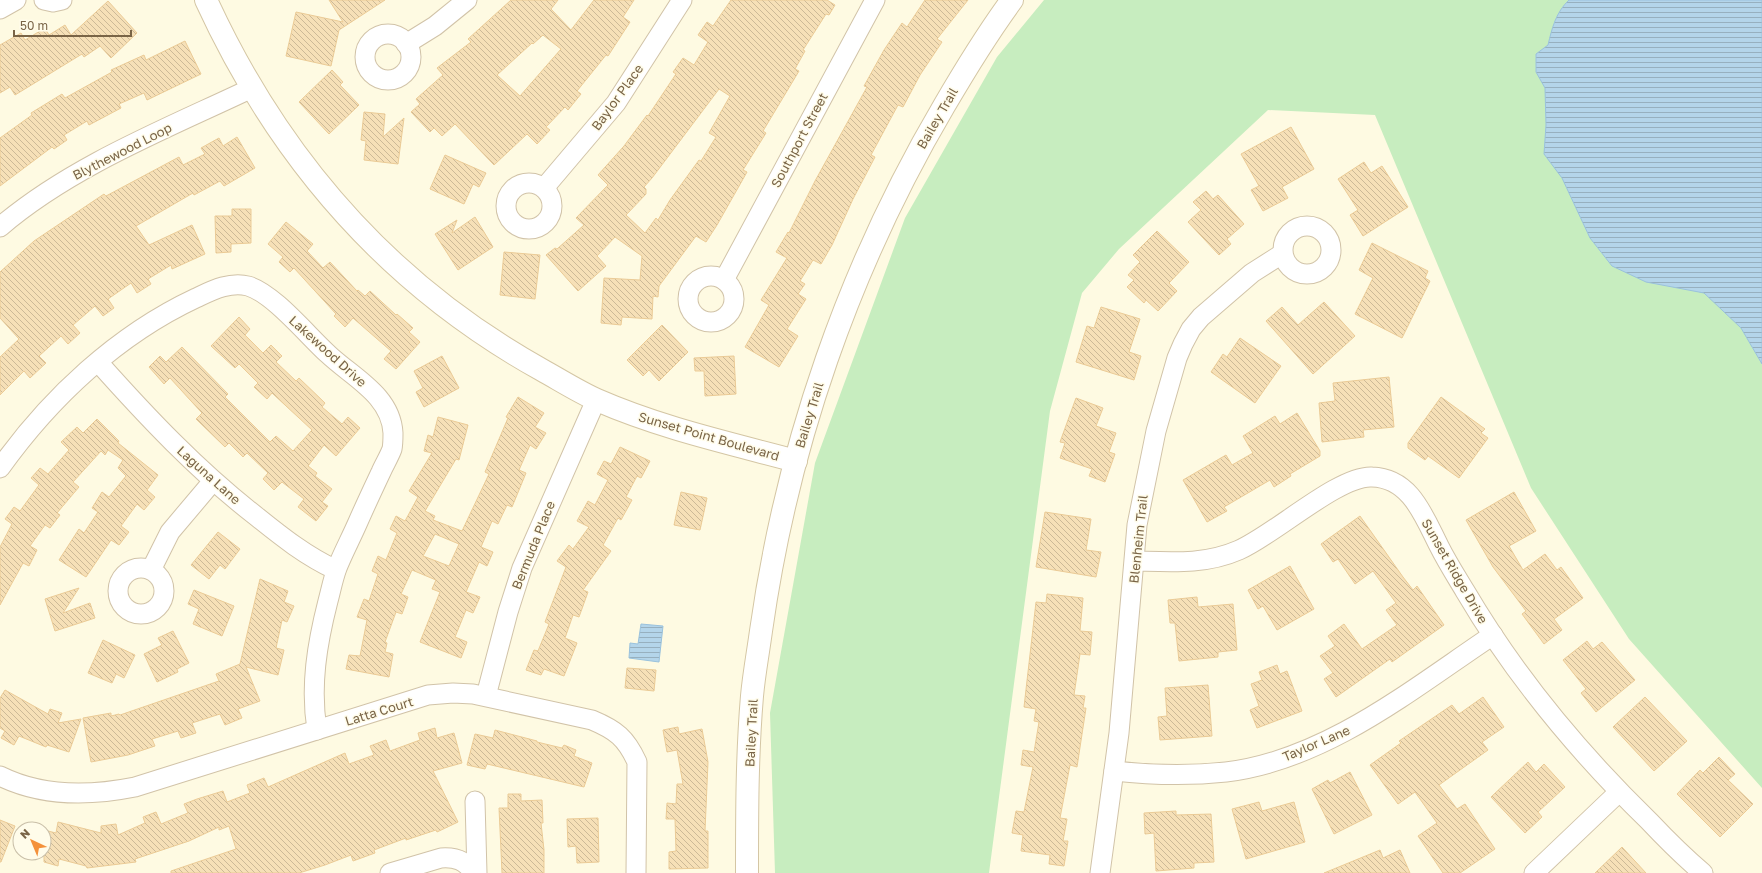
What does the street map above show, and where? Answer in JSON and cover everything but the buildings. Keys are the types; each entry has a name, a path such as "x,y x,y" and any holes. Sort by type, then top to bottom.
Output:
{"street":[{"path":"0,9 16,0"},
{"path":"44,0 53,2 62,0"},
{"name":"Sunset Point Boulevard","path":"206,0 234,58 292,150 348,218 383,253 454,313 522,359 596,400 678,429 728,444 796,461"},
{"path":"406,44 435,26 467,0"},
{"name":"Baylor Place","path":"544,188 616,103 682,0"},
{"name":"Southport Street","path":"724,280 875,0"},
{"name":"Bailey Trail","path":"747,873 752,695 768,581 805,426 829,351 856,281 885,214 919,148 962,76 1012,0"},
{"name":"Blythewood Loop","path":"0,227 30,204 92,164 252,88"},
{"name":"Blenheim Trail","path":"1100,873 1119,733 1137,525 1156,430 1182,344 1191,329 1201,317 1225,295 1252,273 1282,254"},
{"name":"Lakewood Drive","path":"0,468 27,433 76,380 143,327 182,305 215,289 230,286 247,286 260,291 275,302 337,363 373,391 389,413 392,424 392,449 336,570 318,647 314,686 314,711 317,730"},
{"name":"Laguna Lane","path":"98,362 152,420 213,481 293,546 314,560 336,570"},
{"name":"Bermuda Place","path":"486,696 508,612 522,568 596,400"},
{"name":"Sunset Ridge Drive","path":"1134,561 1173,563 1195,562 1219,558 1241,550 1268,534 1341,485 1355,479 1371,476 1385,478 1398,484 1409,493 1418,504 1443,554 1493,635 1521,675 1567,735 1619,792 1703,873"},
{"path":"151,570 170,532 213,481"},
{"name":"Taylor Lane","path":"1114,771 1173,775 1220,772 1258,766 1294,755 1360,724 1493,635"},
{"name":"Latta Court","path":"0,776 38,789 85,794 108,793 135,787 428,696 454,693 486,696 592,720 607,726 621,735 631,748 637,762 636,873"},
{"path":"1534,873 1619,792"},
{"path":"475,801 477,873"},
{"path":"390,873 441,858 457,859 464,863 472,873"}],"green space":[{"path":"1044,0 1762,0 1762,788 1629,639 1531,488 1375,115 1268,110 1119,249 1082,293 1050,411 989,873 775,873 770,713 815,463 905,218 997,57"}],"water":[{"path":"1569,0 1762,0 1762,364 1741,328 1704,293 1646,282 1612,266 1590,238 1562,178 1544,154 1546,125 1545,88 1536,72 1536,54 1548,45 1553,26 1558,15"},
{"path":"641,624 663,626 659,662 629,658 630,643 638,644"}]}
